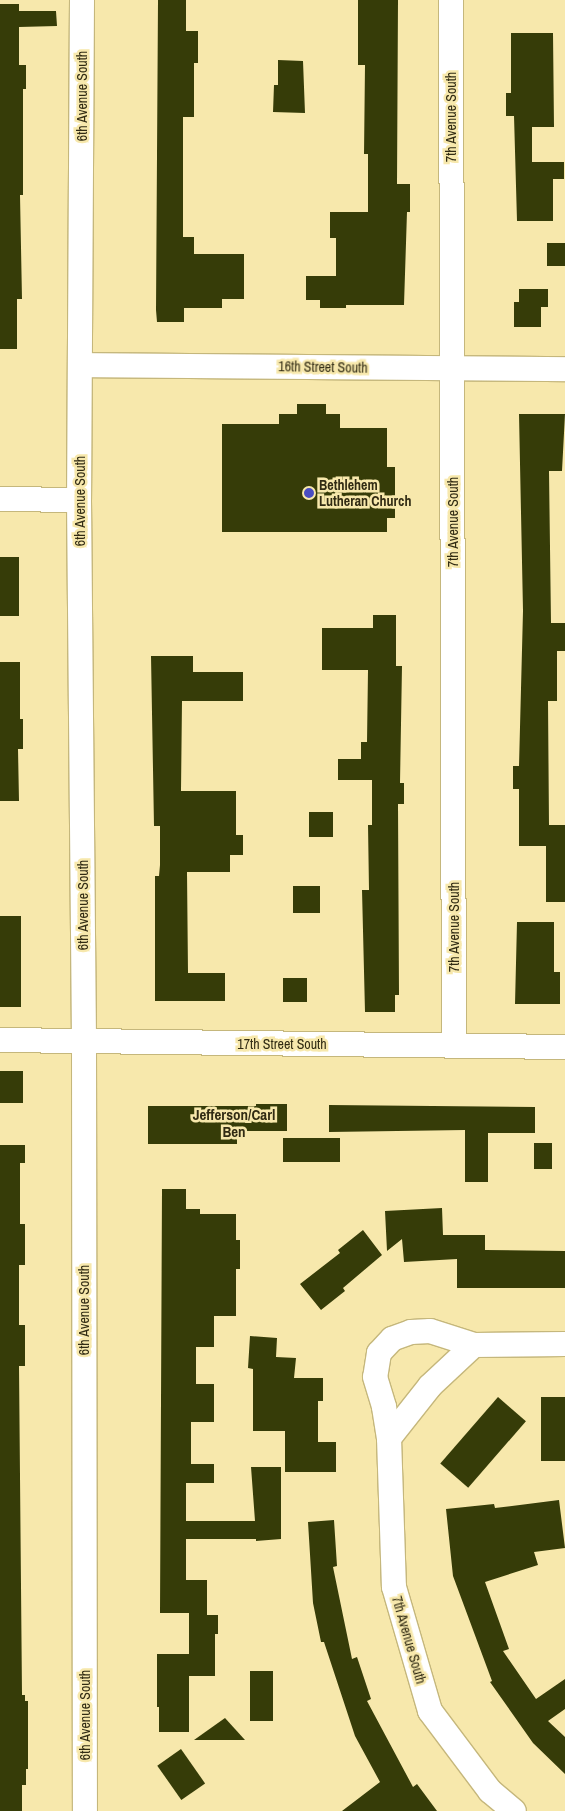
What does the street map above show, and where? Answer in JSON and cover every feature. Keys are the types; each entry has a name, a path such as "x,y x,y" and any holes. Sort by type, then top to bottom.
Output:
{"street":[{"name":"6th Avenue South","path":"82,0 80,500 84,1043 85,1811"},
{"name":"7th Avenue South","path":"451,0 454,1045"},
{"name":"16th Street South","path":"82,365 565,369"},
{"path":"0,500 80,500"},
{"name":"17th Street South","path":"0,1040 84,1043 565,1047"},
{"name":"7th Avenue South","path":"514,1811 490,1790 430,1711 394,1587 389,1438 384,1407 375,1377 379,1354 383,1348 392,1339 411,1332 430,1331 474,1345 565,1344"},
{"path":"389,1438 430,1386 474,1345"}],"building":[{"path":"158,0 186,0 186,31 198,31 198,63 194,63 194,117 183,117 183,237 194,237 194,254 244,254 244,299 222,299 222,308 184,308 184,322 157,322 156,310"},
{"path":"358,0 398,0 397,184 410,184 410,212 407,212 404,305 346,305 346,308 320,308 320,300 306,300 306,276 336,276 336,238 330,238 330,212 368,212 368,154 364,154 365,65 358,65"},
{"path":"0,4 19,4 19,11 56,11 57,26 19,27 19,65 26,65 26,89 23,89 23,195 20,195 22,299 17,299 17,349 0,349"},
{"path":"511,33 553,33 554,127 532,127 532,162 564,162 564,179 553,179 553,221 517,221 514,116 506,116 506,93 511,93"},
{"path":"278,60 303,61 305,113 273,112 274,85 278,85"},
{"path":"547,243 565,243 565,266 547,266"},
{"path":"519,289 548,289 548,307 541,307 541,327 514,327 514,302 519,302"},
{"name":"Bethlehem Lutheran Church","path":"297,404 326,404 326,414 340,414 340,428 387,428 387,467 395,467 395,518 387,518 387,532 222,532 222,424 279,424 279,414 297,414"},
{"path":"519,414 565,414 562,471 549,471 551,623 565,623 565,651 557,651 557,701 548,701 549,825 565,825 565,902 546,902 546,846 519,846 519,789 513,789 513,766 519,766 523,611"},
{"path":"0,557 19,557 19,616 0,616"},
{"path":"373,615 396,615 396,666 402,666 400,783 404,783 404,804 398,804 399,995 395,995 395,1012 365,1012 362,890 369,890 368,825 372,825 372,780 338,780 338,759 361,759 361,742 367,742 368,670 322,670 322,628 373,628"},
{"path":"151,656 193,656 193,672 243,672 243,701 182,701 181,791 236,791 236,835 243,835 243,855 230,855 230,872 187,872 188,973 225,973 225,1001 155,1001 155,876 159,876 160,826 154,826"},
{"path":"0,662 20,662 20,719 23,719 23,749 18,749 19,801 0,801"},
{"path":"309,812 333,812 333,837 309,837"},
{"path":"293,886 320,886 320,913 293,913"},
{"path":"0,916 21,916 21,1007 0,1007"},
{"path":"517,922 554,922 554,972 560,972 560,1004 515,1004"},
{"path":"283,978 307,978 307,1002 283,1002"},
{"path":"0,1071 23,1071 23,1103 0,1103"},
{"path":"256,1104 287,1104 287,1131 237,1131 237,1144 148,1144 148,1106 256,1106"},
{"path":"329,1105 535,1107 535,1133 488,1133 488,1182 465,1182 465,1130 329,1132"},
{"path":"283,1138 340,1138 340,1162 283,1162"},
{"path":"534,1143 552,1143 552,1169 534,1169"},
{"path":"0,1145 25,1145 25,1163 20,1163 20,1224 25,1224 25,1265 19,1265 19,1325 25,1325 25,1366 19,1366 22,1695 25,1695 25,1701 28,1701 28,1769 26,1769 26,1785 22,1785 22,1811 0,1811"},
{"path":"162,1189 186,1189 186,1209 200,1209 200,1214 236,1214 236,1240 240,1240 240,1269 236,1269 236,1316 214,1316 214,1347 196,1347 196,1384 214,1384 214,1422 191,1422 191,1464 214,1464 214,1483 186,1483 186,1521 255,1521 251,1467 281,1467 281,1539 256,1541 256,1539 186,1539 186,1580 207,1580 207,1615 218,1615 218,1634 215,1634 215,1676 189,1676 189,1732 159,1732 159,1707 157,1707 157,1654 189,1654 189,1613 160,1613"},
{"path":"442,1208 443,1235 485,1235 485,1250 565,1251 565,1288 457,1288 457,1259 404,1262 402,1239 387,1251 385,1211"},
{"path":"363,1230 382,1255 343,1288 345,1291 321,1310 300,1284 340,1253 338,1250"},
{"path":"250,1336 277,1338 276,1357 296,1358 294,1378 323,1378 323,1401 318,1401 318,1442 336,1442 336,1472 285,1472 285,1431 253,1431 253,1369 248,1368"},
{"path":"498,1397 526,1421 468,1488 440,1463"},
{"path":"541,1397 565,1397 565,1461 541,1461"},
{"path":"559,1500 565,1548 534,1552 538,1565 485,1582 509,1649 503,1651 536,1699 565,1679 565,1709 548,1721 565,1737 565,1774 533,1743 490,1682 492,1681 453,1576 446,1509 494,1504 495,1508"},
{"path":"334,1520 337,1566 333,1567 352,1659 357,1657 371,1699 367,1701 413,1787 417,1784 437,1811 342,1811 380,1782 355,1736 324,1642 321,1642 313,1603 308,1522"},
{"path":"250,1671 273,1671 273,1721 250,1721"},
{"path":"225,1718 245,1740 194,1740"},
{"path":"181,1749 205,1783 181,1800 157,1766"}],"place":[{"name":"Bethlehem Lutheran Church","path":"309,493"}],"district":[{"name":"Jefferson/Carl Ben","path":"234,1122"}]}
